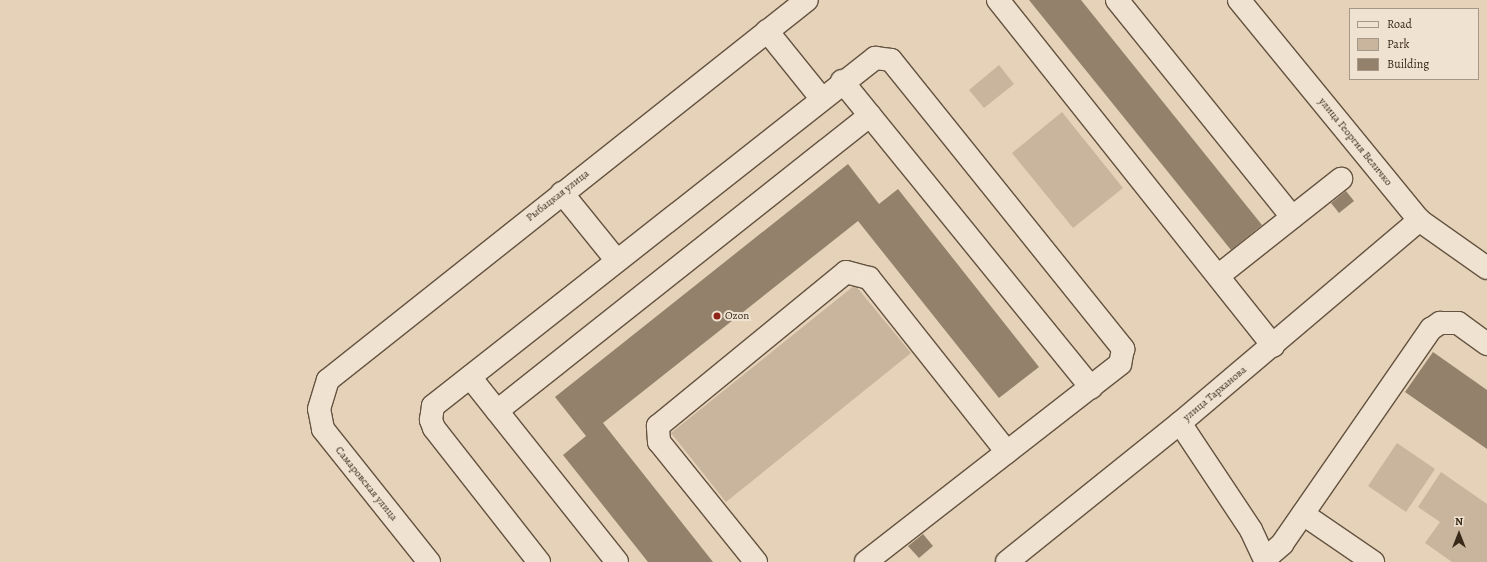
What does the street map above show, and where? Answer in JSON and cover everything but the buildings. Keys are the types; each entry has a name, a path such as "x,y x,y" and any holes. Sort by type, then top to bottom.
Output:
{"street":[{"name":"Рыбацкая улица","path":"320,400 336,371 806,0"},
{"path":"998,0 1273,346"},
{"path":"1117,0 1292,217"},
{"name":"улица Георгия Величко","path":"1239,0 1419,220 1487,268"},
{"path":"767,31 820,98"},
{"path":"539,562 431,420 434,406 868,60 891,60 1120,342 1123,349 1120,364 866,562"},
{"path":"842,81 1091,387"},
{"path":"496,411 870,115"},
{"path":"1218,276 1340,178"},
{"path":"562,193 616,260"},
{"name":"улица Тарханова","path":"1007,562 1273,346 1419,220"},
{"path":"756,562 659,442 658,426 846,272 869,278 1007,452"},
{"path":"1180,423 1250,530 1265,561 1282,544 1431,328 1440,323 1458,323 1487,344"},
{"path":"470,377 617,562"},
{"name":"Самаровская улица","path":"320,400 323,429 429,562"},
{"path":"1303,514 1374,562"}],"green space":[{"path":"999,65 1014,84 984,108 969,90"},
{"path":"1062,112 1123,188 1073,228 1012,153"},
{"path":"855,285 911,353 726,502 671,433"},
{"path":"1397,443 1435,469 1406,512 1368,486"},
{"path":"1441,472 1487,504 1487,562 1452,562 1425,543 1440,522 1418,507"}],"place":[{"name":"Ozon","path":"717,316"}]}
